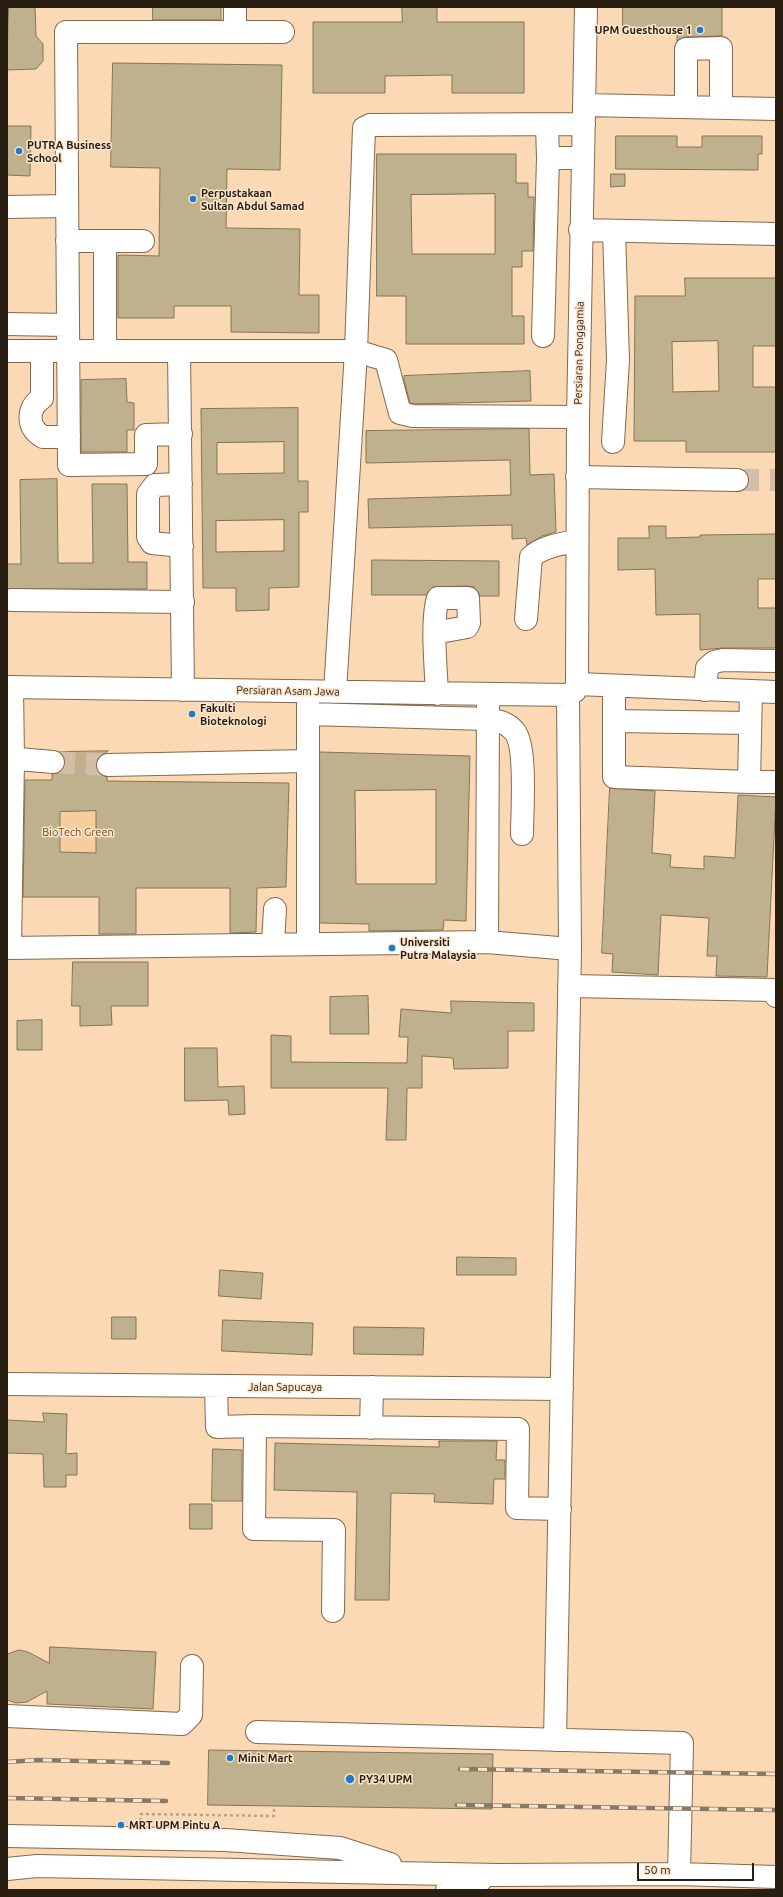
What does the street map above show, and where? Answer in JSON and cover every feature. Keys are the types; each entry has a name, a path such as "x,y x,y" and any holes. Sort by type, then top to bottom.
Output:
{"street":[{"path":"235,7 235,32"},
{"name":"Persiaran Ponggamia","path":"555,1740 570,949 572,690 577,541 580,230 586,7"},
{"path":"181,434 146,435 146,464 69,465 67,351 66,32 283,32"},
{"path":"686,107 686,49 721,48 721,108"},
{"path":"335,692 356,351 364,128 370,124 547,125 584,115 686,107 776,109"},
{"path":"543,336 548,158 547,125"},
{"path":"548,158 583,158"},
{"path":"7,207 67,206"},
{"path":"580,230 776,234"},
{"path":"614,231 618,360 614,442"},
{"path":"67,241 143,242"},
{"path":"105,241 105,350"},
{"path":"7,324 67,325"},
{"path":"42,350 42,398 33,407 30,414 32,426 38,435 42,437 69,437"},
{"path":"7,351 356,351 386,360 400,413 414,416 578,417"},
{"path":"179,351 184,690"},
{"path":"577,477 737,480"},
{"path":"181,484 155,485 148,494 148,537 152,543 182,546"},
{"path":"526,619 531,557 537,552 552,546 577,541"},
{"path":"11,600 183,602"},
{"path":"435,628 436,694"},
{"path":"705,690 707,668 714,662 723,660 776,661"},
{"path":"614,686 614,777 776,782"},
{"name":"Persiaran Asam Jawa","path":"10,687 488,694 572,690 614,686 776,692"},
{"path":"10,687 8,948 273,943 487,942 570,949"},
{"path":"749,782 751,691"},
{"path":"308,692 308,944"},
{"path":"487,942 488,694"},
{"path":"308,714 488,718 502,721 515,733 521,748 522,834"},
{"path":"614,721 750,723"},
{"path":"10,759 53,762"},
{"path":"108,765 308,761"},
{"path":"273,943 275,909"},
{"path":"569,986 773,990 776,996"},
{"name":"Jalan Sapucaya","path":"7,1384 562,1388"},
{"path":"216,1386 217,1428 256,1426 518,1430 518,1508 560,1509"},
{"path":"371,1428 372,1387"},
{"path":"256,1426 254,1529 334,1530 333,1611"},
{"path":"7,1716 182,1724 191,1715 192,1666"},
{"path":"257,1732 682,1743 679,1874"},
{"path":"7,1836 225,1840 340,1848 384,1863 448,1881"},
{"path":"7,1855 37,1866"},
{"path":"7,1869 37,1866 448,1881 498,1875 541,1882 679,1874 776,1877"}],"path":[{"path":"140,1814 274,1816 274,1806"}],"shaded area":[{"name":"Universiti Putra Malaysia","path":"7,7 776,7 776,1890 7,1890"}],"green space":[{"name":"BioTech Green","path":"96,811 96,853 60,852 60,812"}],"building":[{"path":"9,7 35,7 36,36 43,44 43,61 36,69 7,70"},
{"path":"153,7 221,7 221,20 153,20"},
{"path":"402,7 437,7 437,22 524,22 524,93 452,93 452,75 385,76 385,93 313,93 313,22 402,22"},
{"path":"623,7 722,7 722,36 686,37 677,41 677,32 623,34"},
{"name":"Perpustakaan Sultan Abdul Samad","path":"113,63 282,65 280,170 227,169 226,228 300,229 299,295 319,295 319,333 231,332 231,306 174,306 174,318 118,318 118,255 159,256 160,168 111,167"},
{"name":"PUTRA Business School","path":"7,126 31,126 30,176 7,175"},
{"path":"616,136 677,136 677,147 702,147 702,136 762,136 762,154 758,154 758,170 616,169"},
{"path":"377,154 516,154 516,183 528,183 528,197 534,197 533,251 522,251 522,267 512,267 512,316 524,316 524,344 406,344 406,296 377,296","holes":["495,194 495,254 412,254 411,195"]},
{"path":"611,174 625,174 625,186 611,187"},
{"path":"685,278 776,278 776,346 753,346 753,387 776,387 776,452 686,452 686,441 634,441 635,296 685,296","holes":["718,341 719,391 673,392 672,342"]},
{"path":"530,371 531,401 414,404 410,403 404,380 404,376"},
{"path":"126,379 127,402 134,403 134,430 127,430 127,452 81,452 81,380"},
{"path":"298,408 298,481 308,481 308,512 299,512 299,587 269,588 269,610 236,611 236,588 203,588 201,409","holes":["284,442 284,473 217,474 217,443","284,520 284,551 216,552 216,521"]},
{"path":"529,429 530,475 554,474 556,532 542,536 527,545 526,538 512,539 512,525 369,528 368,499 511,495 510,460 366,463 366,431"},
{"path":"57,479 58,563 93,563 92,484 127,484 128,562 147,562 147,589 7,589 7,564 21,564 20,480"},
{"path":"649,526 666,526 666,538 700,537 700,535 776,534 776,579 758,579 758,608 776,608 776,648 723,648 700,650 700,614 656,615 655,569 618,570 618,538 649,538"},
{"path":"372,560 499,561 499,596 480,596 474,587 468,586 433,587 426,595 372,595"},
{"path":"108,751 97,759 96,765 98,772 107,777 107,781 289,783 286,887 257,888 256,932 230,933 230,888 136,888 136,934 99,934 99,897 23,897 25,780 52,780 52,774 59,773 63,769 65,763 64,756 60,752","holes":["96,811 96,853 60,852 60,812"]},
{"path":"320,752 470,756 466,921 444,920 443,930 369,931 369,924 320,923","holes":["436,790 436,884 356,884 355,791"]},
{"path":"610,788 655,791 652,853 671,855 670,867 704,869 704,856 735,858 738,795 776,797 767,977 716,976 717,956 707,956 709,918 661,915 658,975 612,972 613,954 602,953"},
{"path":"73,962 148,962 148,1006 111,1006 112,1025 80,1026 80,1006 72,1006"},
{"path":"368,996 369,1034 330,1034 330,997"},
{"path":"451,1001 534,1003 534,1031 508,1031 508,1068 454,1069 453,1058 422,1056 422,1088 407,1088 406,1140 386,1140 388,1088 271,1088 271,1035 291,1036 291,1062 407,1063 408,1037 399,1037 401,1009 451,1013"},
{"path":"42,1020 42,1050 17,1050 17,1021"},
{"path":"185,1048 217,1048 218,1087 244,1086 245,1114 229,1115 228,1100 185,1101"},
{"path":"457,1257 516,1258 516,1275 457,1275"},
{"path":"220,1270 263,1273 261,1299 219,1296"},
{"path":"112,1317 136,1317 136,1339 112,1339"},
{"path":"223,1320 313,1323 312,1355 222,1351"},
{"path":"354,1327 424,1328 423,1355 354,1354"},
{"path":"43,1413 67,1414 66,1454 77,1453 77,1475 66,1475 66,1487 44,1487 43,1454 7,1453 7,1420 44,1422"},
{"path":"439,1441 497,1441 496,1460 505,1460 505,1479 494,1479 493,1504 434,1502 435,1494 391,1493 389,1600 355,1600 357,1492 274,1490 275,1443 439,1447"},
{"path":"213,1449 242,1450 242,1501 212,1501"},
{"path":"190,1504 212,1504 212,1529 190,1529"},
{"path":"50,1647 156,1652 153,1709 47,1704 47,1691 27,1702 16,1703 7,1700 7,1654 19,1650 28,1652 49,1663"},
{"name":"PY34 UPM","path":"209,1750 493,1754 492,1809 208,1805"}],"tunnel":[{"path":"737,480 776,480"},
{"path":"53,762 108,765"}],"railway":[{"path":"7,1762 38,1760 168,1763"},
{"path":"460,1769 776,1774"},
{"path":"7,1798 166,1801"},
{"path":"457,1805 776,1810"}],"place":[{"name":"UPM Guesthouse 1","path":"700,30"},
{"name":"PUTRA Business School","path":"19,151"},
{"name":"Perpustakaan Sultan Abdul Samad","path":"193,199"},
{"name":"Fakulti Bioteknologi","path":"192,714"},
{"name":"Universiti Putra Malaysia","path":"392,948"},
{"name":"Minit Mart","path":"230,1758"},
{"name":"PY34 UPM","path":"350,1779"},
{"name":"MRT UPM Pintu A","path":"121,1825"}]}
